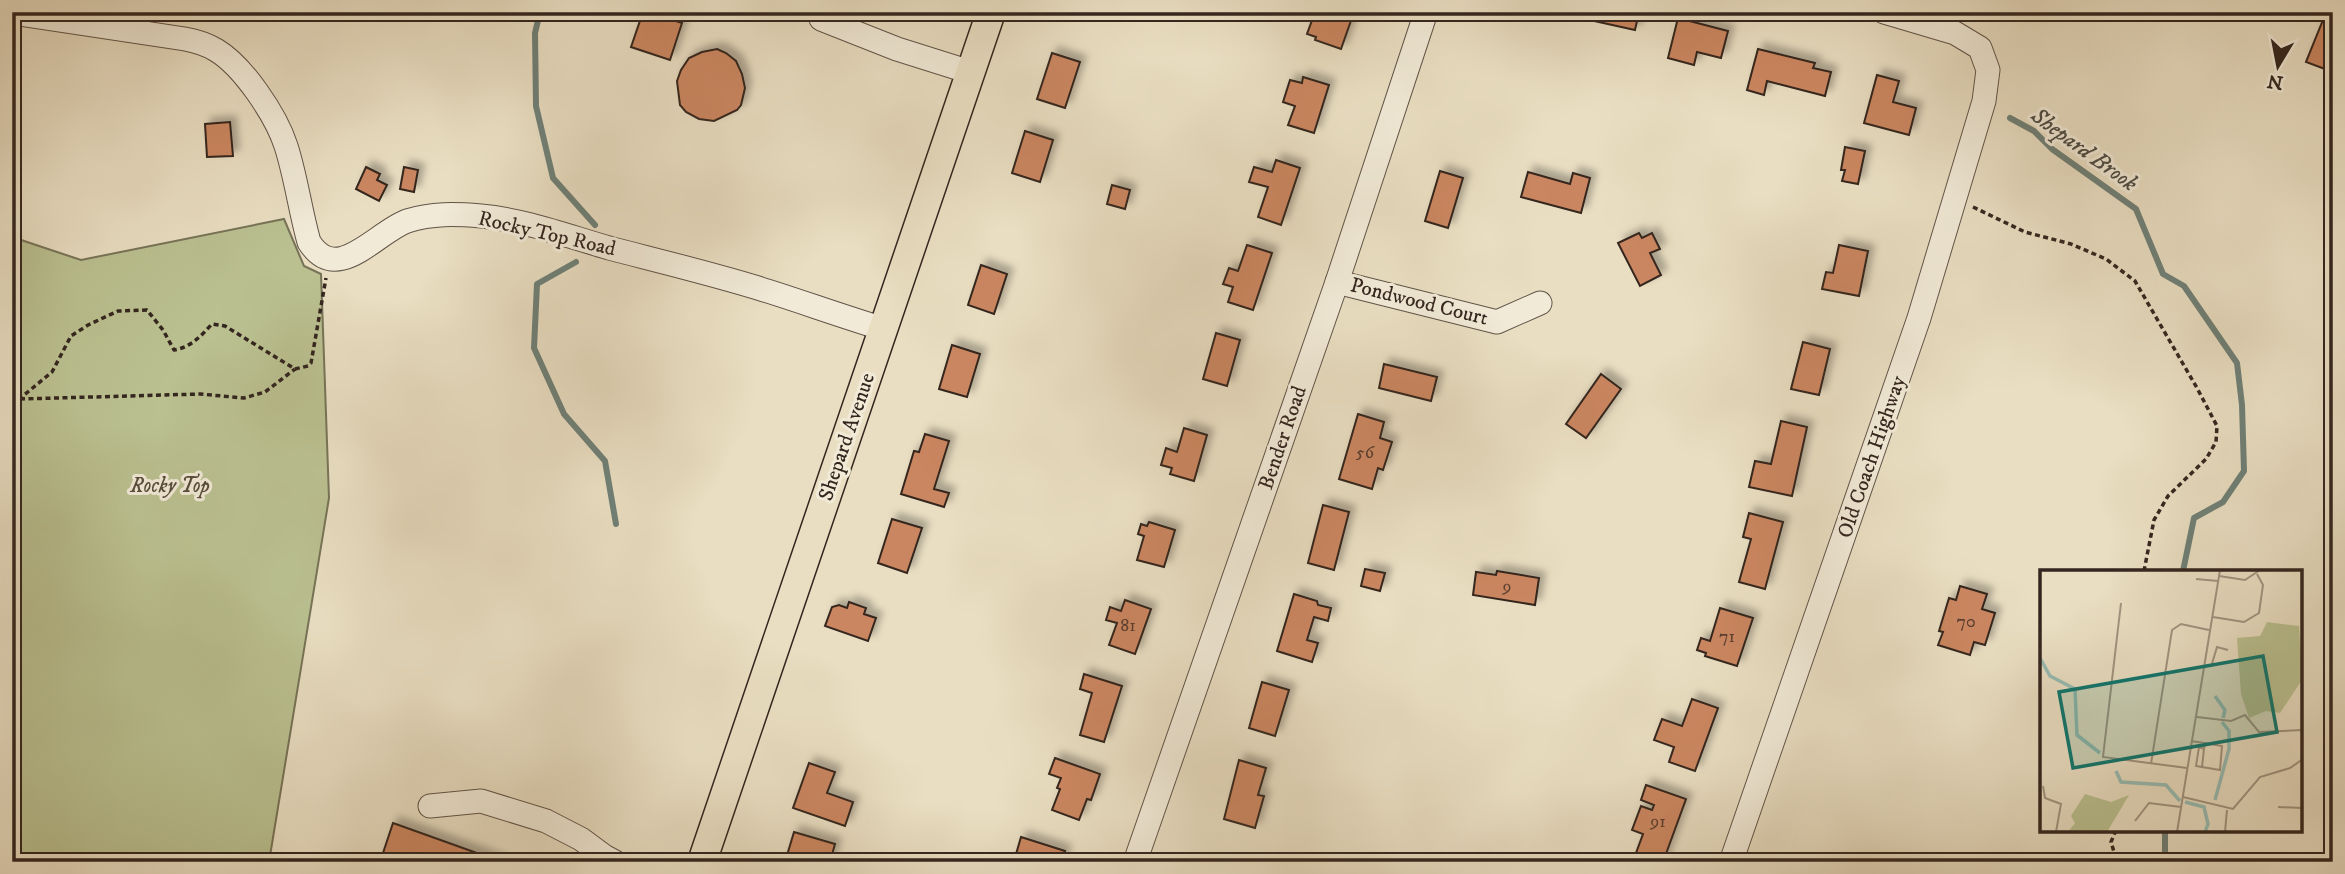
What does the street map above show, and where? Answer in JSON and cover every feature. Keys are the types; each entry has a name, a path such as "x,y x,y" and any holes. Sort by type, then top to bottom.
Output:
{"main road":[{"name":"Shepard Avenue","path":"702,862 991,12"}],"street":[{"name":"Bender Road","path":"1135,862 1337,282 1426,12"},
{"name":"Old Coach Highway","path":"1731,862 1919,318 1984,101 1988,70 1980,48 1955,33 1884,12"},
{"path":"12,13 185,39 218,51 239,71 274,119 290,160 309,242 315,252 330,259"},
{"path":"816,15 897,49 970,72"},
{"name":"Rocky Top Road","path":"330,259 346,258 389,230 421,218 436,215 487,217 523,224 757,288 884,329"},
{"name":"Pondwood Court","path":"1337,282 1497,321 1540,303"},
{"path":"430,806 481,801 546,821 581,839 607,860"}],"path":[{"path":"1955,201 1983,211 2025,232 2071,244 2106,259 2135,281 2212,416 2217,426 2216,442 2206,459 2168,496 2154,520 2144,570"},
{"path":"20,399 200,394 244,398 265,391 295,369 309,366 311,363 330,259"},
{"path":"12,405 52,372 71,336 118,311 147,310 174,350 186,348 200,338 212,324 225,326 295,369"},
{"path":"2115,832 2111,842 2117,862"}],"green space":[{"name":"Rocky Top","path":"284,219 304,266 321,274 329,498 269,862 12,862 12,237 81,260"}],"building":[{"path":"643,12 682,23 670,60 631,47"},
{"path":"1325,12 1354,12 1341,49 1315,40 1316,37 1307,34 1314,15 1323,18"},
{"path":"1577,12 1639,12 1635,30 1576,17"},
{"path":"2325,15 2333,18 2333,72 2306,62"},
{"path":"1678,18 1728,31 1721,58 1697,52 1694,65 1668,58"},
{"path":"717,49 736,61 742,74 745,88 741,105 737,110 714,121 699,119 680,105 677,81 689,58"},
{"path":"1758,49 1815,63 1813,68 1831,72 1825,96 1767,81 1764,95 1747,90"},
{"path":"1052,53 1080,62 1065,108 1037,99"},
{"path":"1877,75 1899,81 1893,102 1916,108 1909,135 1864,123"},
{"path":"1303,77 1329,85 1314,133 1288,125 1295,106 1283,102 1290,80 1302,83"},
{"path":"230,122 233,156 207,157 205,124"},
{"path":"1025,131 1053,140 1040,182 1012,173"},
{"path":"1845,147 1865,151 1858,184 1842,181"},
{"path":"1276,160 1300,168 1281,225 1258,217 1268,187 1249,182 1254,167 1272,172"},
{"path":"366,167 380,174 377,180 387,185 379,201 356,189"},
{"path":"404,167 418,170 414,192 400,189"},
{"path":"1440,171 1463,178 1448,228 1425,221"},
{"path":"1528,172 1570,184 1573,173 1590,178 1581,213 1521,197"},
{"path":"1112,185 1130,190 1125,209 1107,204"},
{"path":"1639,233 1642,238 1652,233 1660,249 1650,253 1661,275 1640,286 1618,243"},
{"path":"1247,245 1272,253 1253,310 1228,302 1233,287 1223,284 1229,268 1238,271"},
{"path":"1839,245 1868,251 1859,296 1822,289 1826,272 1833,273"},
{"path":"981,265 1007,274 994,314 968,305"},
{"path":"1216,333 1240,340 1227,386 1203,379"},
{"path":"1803,342 1830,349 1819,395 1791,389"},
{"path":"952,345 980,354 967,397 939,389"},
{"path":"1384,364 1437,377 1431,401 1379,388"},
{"path":"1601,374 1621,389 1586,438 1566,424"},
{"path":"1358,414 1384,422 1380,438 1392,442 1383,470 1378,468 1372,489 1339,479"},
{"path":"1781,421 1807,427 1792,496 1749,487 1755,461 1771,464"},
{"path":"1184,428 1207,435 1194,481 1170,474 1172,468 1161,465 1166,448 1177,452"},
{"path":"925,434 949,441 934,489 949,493 944,507 901,494 914,451 919,452"},
{"path":"1323,505 1349,512 1334,570 1308,563"},
{"path":"1749,513 1783,522 1765,589 1739,582 1751,539 1743,537"},
{"path":"892,519 922,528 907,573 878,563"},
{"path":"1149,522 1175,530 1164,567 1137,560 1144,536 1138,534 1141,524 1147,526"},
{"path":"1365,569 1385,573 1380,591 1361,586"},
{"path":"1497,571 1539,578 1535,605 1473,595 1476,572 1496,575"},
{"path":"1960,586 1987,594 1982,609 1995,613 1985,645 1974,642 1970,655 1938,645 1943,632 1939,631 1949,598 1956,600"},
{"path":"1294,594 1331,608 1328,621 1314,617 1307,640 1318,643 1312,662 1277,651"},
{"path":"1125,600 1151,609 1135,654 1109,645 1117,623 1106,620 1110,607 1121,611"},
{"path":"849,602 866,608 864,614 876,618 868,641 825,626 832,607 839,605 847,608"},
{"path":"1720,608 1753,618 1737,666 1705,656 1706,653 1697,650 1701,638 1710,641"},
{"path":"1084,674 1122,686 1104,742 1080,735 1092,693 1080,689"},
{"path":"1262,682 1289,690 1275,736 1249,728"},
{"path":"1692,699 1718,708 1695,771 1669,762 1674,747 1654,740 1662,719 1682,726"},
{"path":"1055,758 1100,774 1091,800 1087,799 1079,820 1052,810 1061,778 1049,774"},
{"path":"1239,760 1266,768 1258,795 1264,796 1255,828 1224,819"},
{"path":"809,763 835,772 827,793 853,802 845,826 793,808"},
{"path":"1646,785 1686,799 1663,862 1636,853 1643,834 1632,830 1641,806 1652,810 1654,805 1641,800"},
{"path":"393,823 502,862 380,862"},
{"path":"794,832 835,844 830,862 785,862"},
{"path":"1021,837 1065,851 1061,862 1014,861"}],"waterway":[{"path":"540,12 535,33 536,106 553,178 595,225"},
{"name":"Shepard Brook","path":"2010,118 2034,131 2052,149 2136,209 2163,274 2184,286 2237,363 2242,405 2244,471 2223,502 2194,518 2183,570"},
{"path":"576,262 537,284 534,348 564,414 605,461 616,524"},
{"name":"Shepard Brook","path":"2165,832 2165,862"}]}
